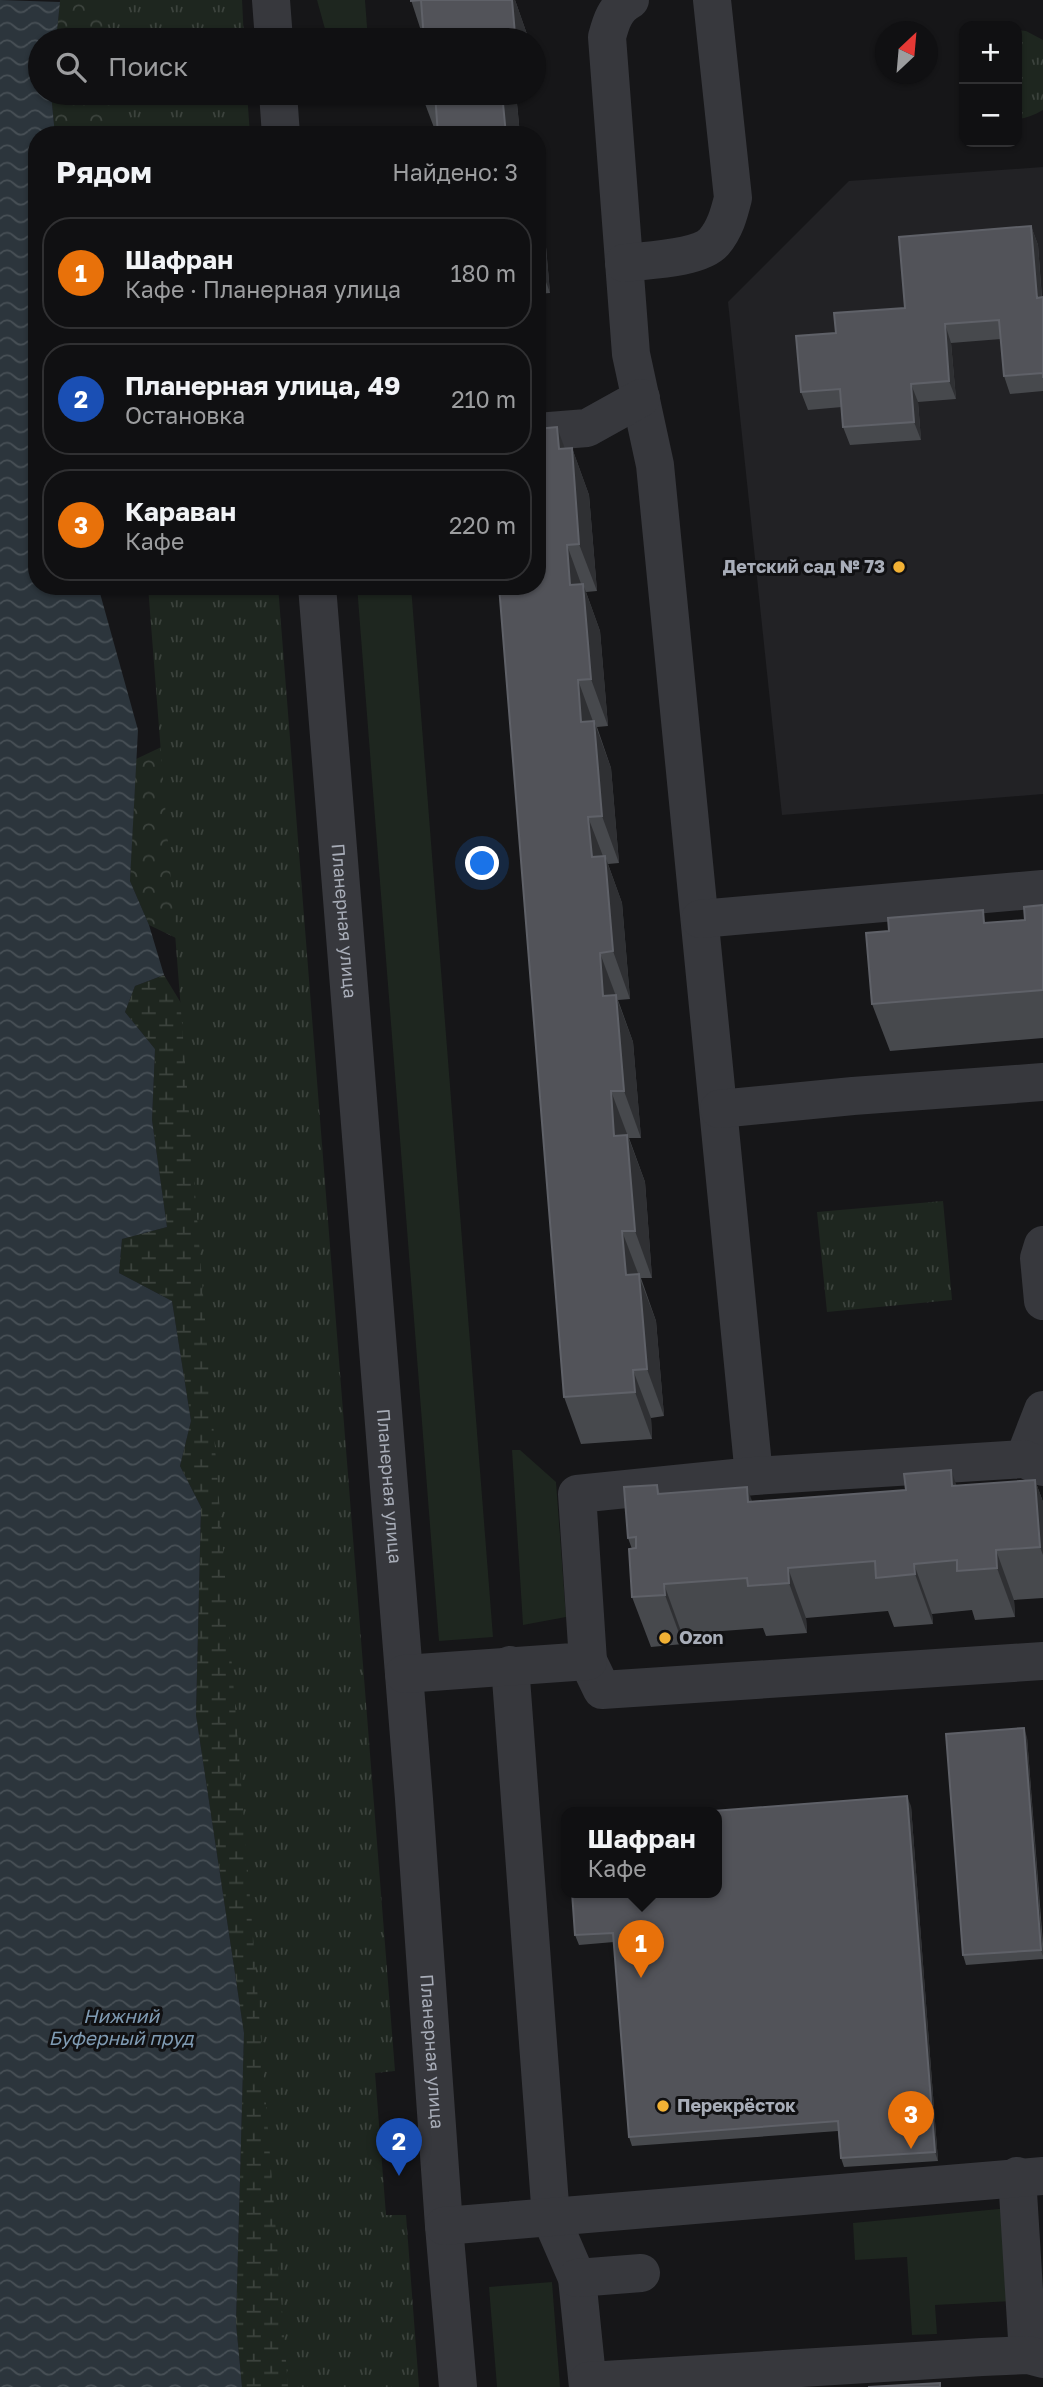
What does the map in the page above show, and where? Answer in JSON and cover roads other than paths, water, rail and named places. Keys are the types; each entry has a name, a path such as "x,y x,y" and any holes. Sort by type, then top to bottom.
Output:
{"street":[{"path":"271,0 273,28"},
{"path":"629,0 622,4 611,20 607,37 631,354 655,465 754,1476"},
{"path":"624,262 689,254 712,245 727,223 733,198 712,0"},
{"path":"279,105 280,126"},
{"path":"546,431 587,428 641,398"},
{"name":"Планерная улица","path":"318,595 458,2387"},
{"path":"700,919 1043,889"},
{"path":"719,1109 853,1096 1043,1083"},
{"path":"1043,1245 1039,1258 1043,1301"},
{"path":"1043,1410 1033,1463 754,1476 577,1494 588,1661 602,1690 1043,1661"},
{"path":"404,1674 588,1661"},
{"path":"444,2226 551,2218 1030,2176 1035,2357 588,2384 577,2278 551,2218 510,1665"},
{"path":"577,2278 641,2273"}],"water":[{"name":"Нижний Буферный пруд","path":"0,0 60,2 57,28 28,28 28,105 52,105 54,126 28,126 28,595 100,595 138,730 130,881 149,925 164,975 135,986 125,1012 155,1049 152,1120 167,1227 122,1239 119,1273 172,1301 191,1421 180,1466 201,1507 196,1715 244,2033 236,2323 242,2387 0,2387"}],"place":[{"name":"Детский сад № 73","path":"899,567"},
{"name":"Ozon","path":"665,1638"},
{"name":"Шафран","path":"641,1978"},
{"name":"Перекрёсток","path":"663,2106"},
{"name":"Караван","path":"911,2149"},
{"name":"Планерная улица, 49","path":"399,2176"}]}
